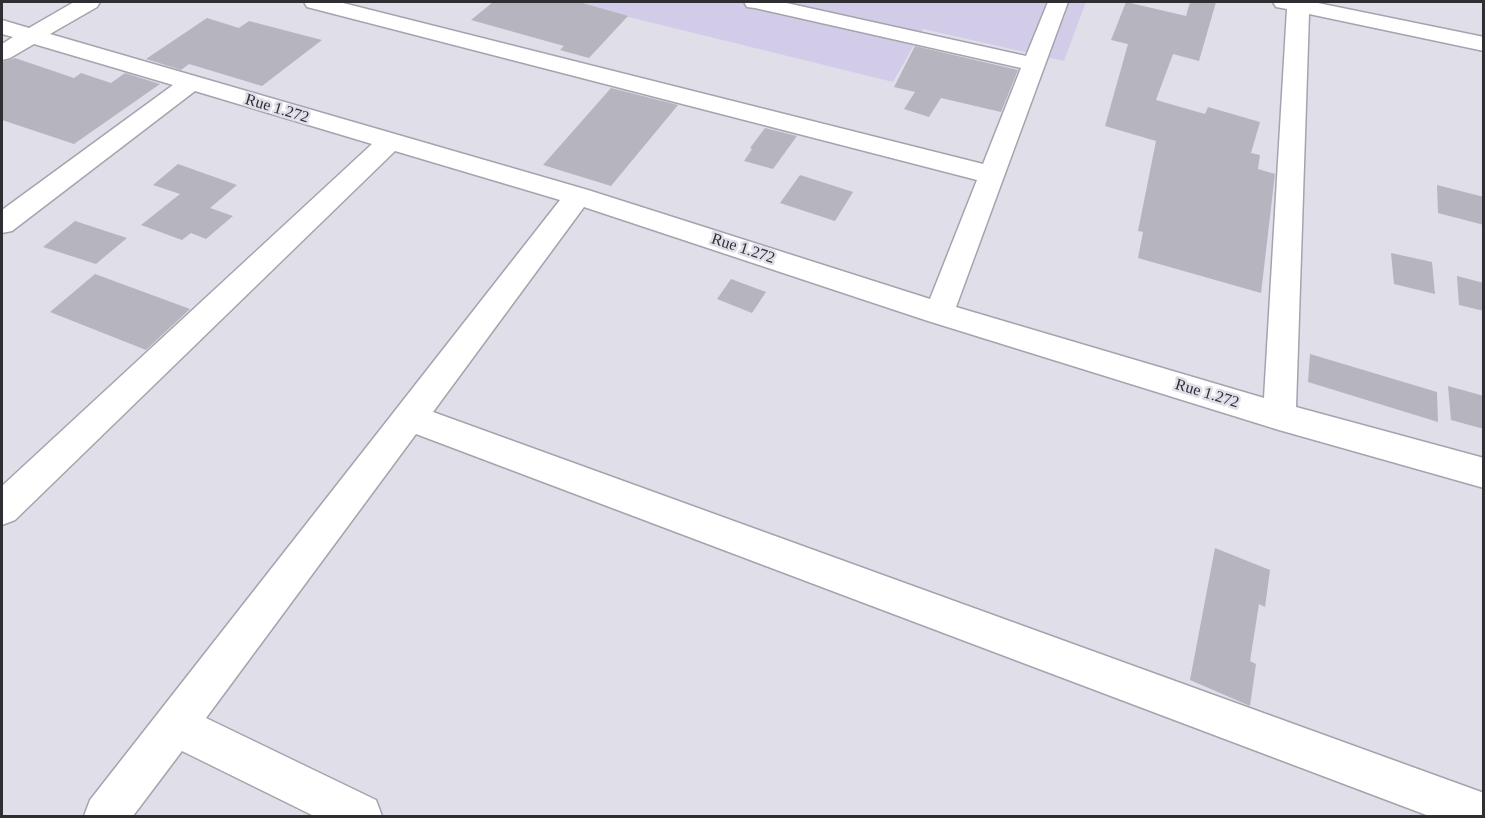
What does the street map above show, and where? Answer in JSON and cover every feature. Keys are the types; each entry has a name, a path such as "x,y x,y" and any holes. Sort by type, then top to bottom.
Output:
{"street":[{"path":"2,53 89,2"},
{"path":"315,2 991,175"},
{"path":"755,2 1032,64"},
{"path":"939,312 1032,64 1058,2"},
{"path":"1279,416 1291,3 1484,44"},
{"name":"Rue 1.272","path":"2,27 578,196 939,312 1279,416 1484,473"},
{"path":"2,224 191,83"},
{"path":"2,509 389,142"},
{"path":"106,816 578,196"},
{"path":"409,417 1484,815"},
{"path":"176,726 360,816"}],"shaded area":[{"path":"568,2 1086,2 1064,61 923,29 893,82"}],"building":[{"path":"493,2 579,2 628,16 589,58 560,50 564,46 471,20"},
{"path":"1126,2 1186,16 1190,2 1216,2 1199,61 1173,54 1156,100 1205,114 1208,107 1260,122 1251,153 1260,155 1258,169 1275,174 1261,293 1138,258 1143,232 1138,231 1156,141 1105,126 1128,44 1111,40"},
{"path":"207,18 239,28 249,21 322,40 262,86 189,64 181,70 146,59"},
{"path":"915,46 1018,70 1001,112 941,98 929,117 904,109 915,92 894,87"},
{"path":"15,58 74,78 81,73 111,83 125,73 160,84 74,144 2,120 2,62"},
{"path":"611,88 678,105 611,186 543,165"},
{"path":"765,128 797,136 773,169 744,161 752,149 750,148"},
{"path":"178,164 237,185 210,208 233,216 206,239 191,233 182,240 141,225 180,194 153,185"},
{"path":"800,175 853,192 835,221 780,203"},
{"path":"1437,185 1484,197 1484,225 1438,213"},
{"path":"75,221 127,238 96,264 43,247"},
{"path":"1391,253 1432,262 1435,294 1394,284"},
{"path":"95,274 190,309 146,350 50,312"},
{"path":"1457,276 1484,283 1484,311 1459,305"},
{"path":"731,279 766,292 752,313 717,299"},
{"path":"1310,354 1437,392 1438,422 1308,382"},
{"path":"1448,386 1484,396 1484,429 1451,420"},
{"path":"1215,548 1270,570 1265,607 1259,604 1250,661 1256,664 1250,706 1190,680"}]}
